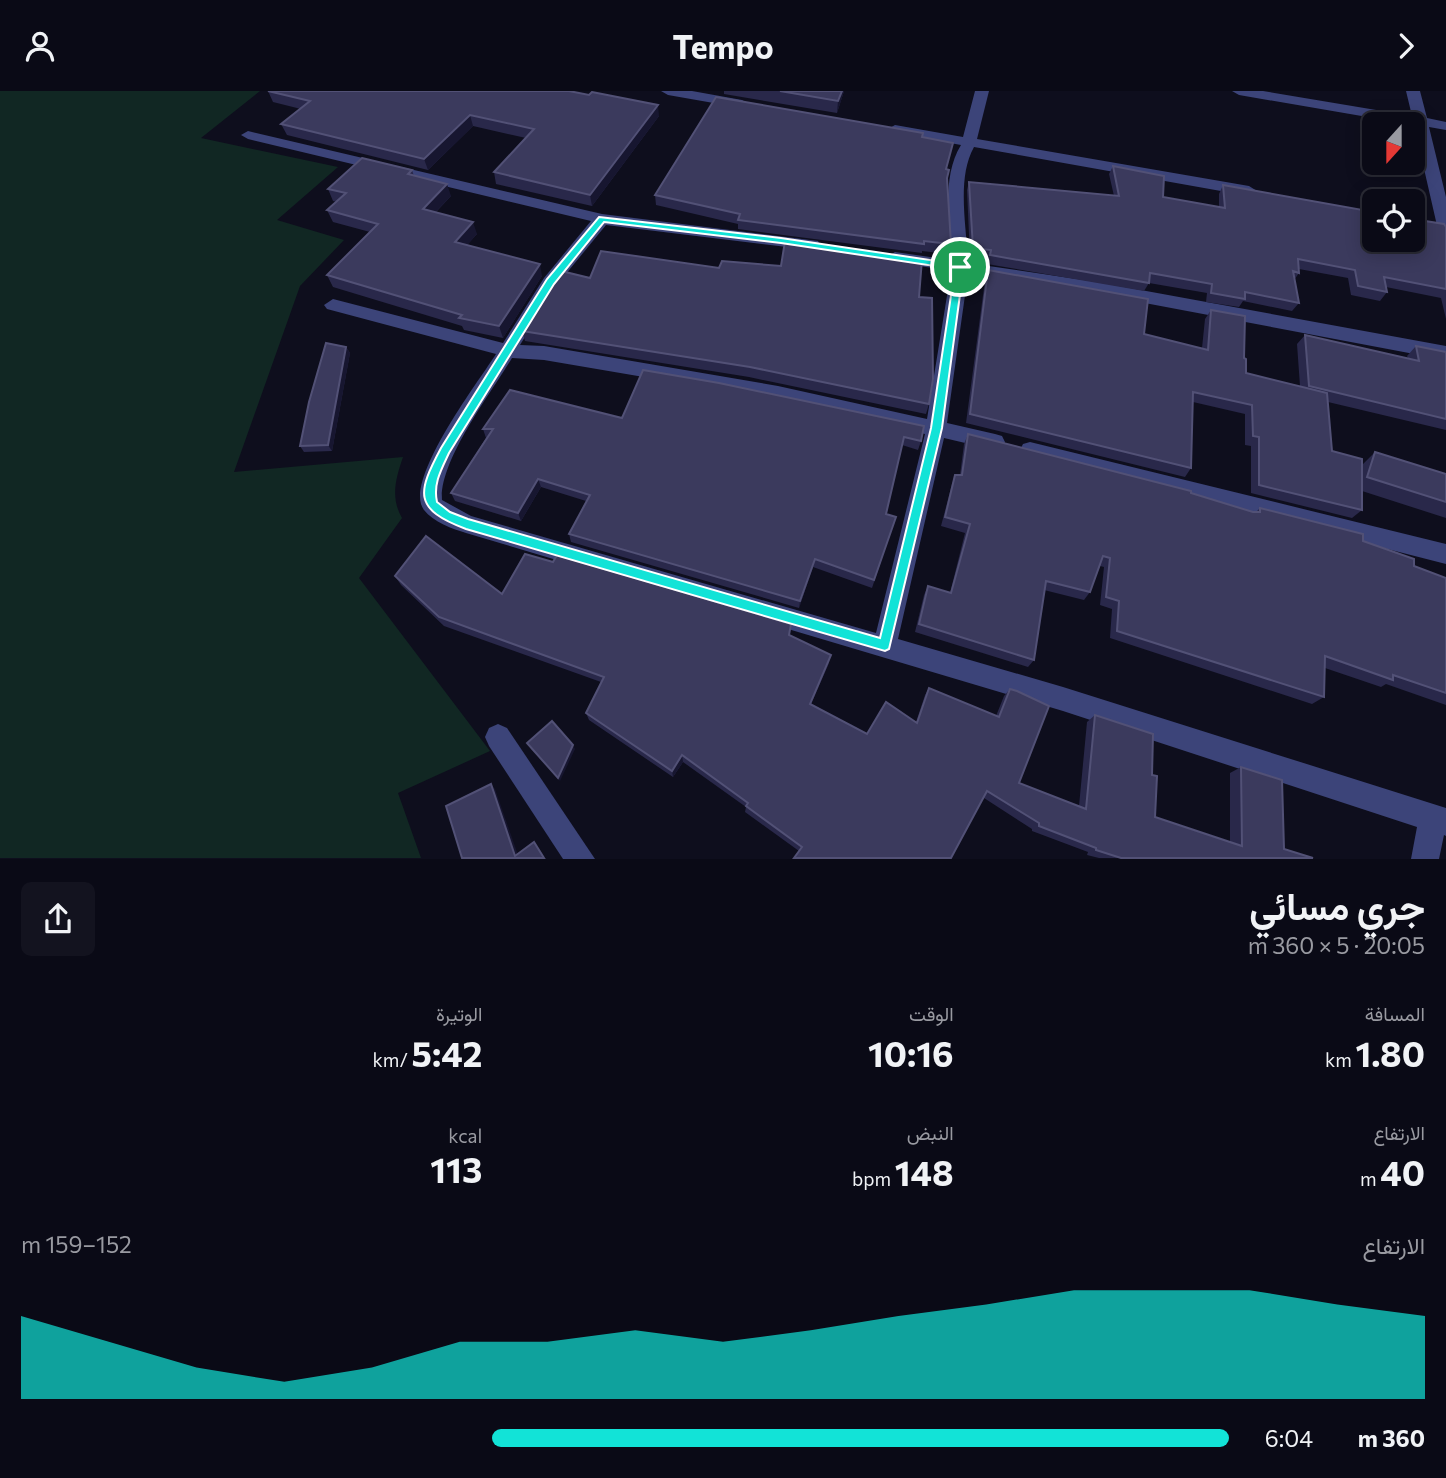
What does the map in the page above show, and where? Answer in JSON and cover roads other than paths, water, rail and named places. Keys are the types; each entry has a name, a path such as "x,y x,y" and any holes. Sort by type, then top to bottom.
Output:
{"street":[{"path":"668,91 759,107"},
{"path":"885,645 936,428 960,267 957,183 962,155 969,143 982,91"},
{"path":"1239,91 1366,112"},
{"path":"1413,91 1418,112"},
{"path":"1425,122 1446,126"},
{"path":"875,126 1266,194"},
{"path":"248,135 602,219 822,247"},
{"path":"1425,142 1445,227 1425,222"},
{"path":"602,219 550,282 433,473 429,491 432,505 466,524 1063,699 1440,820 1425,859"},
{"path":"877,255 1097,288 1446,353"},
{"path":"333,305 509,351 544,353 778,393 936,428 1237,500 1446,554"},
{"path":"498,737 560,833 581,859"}]}
